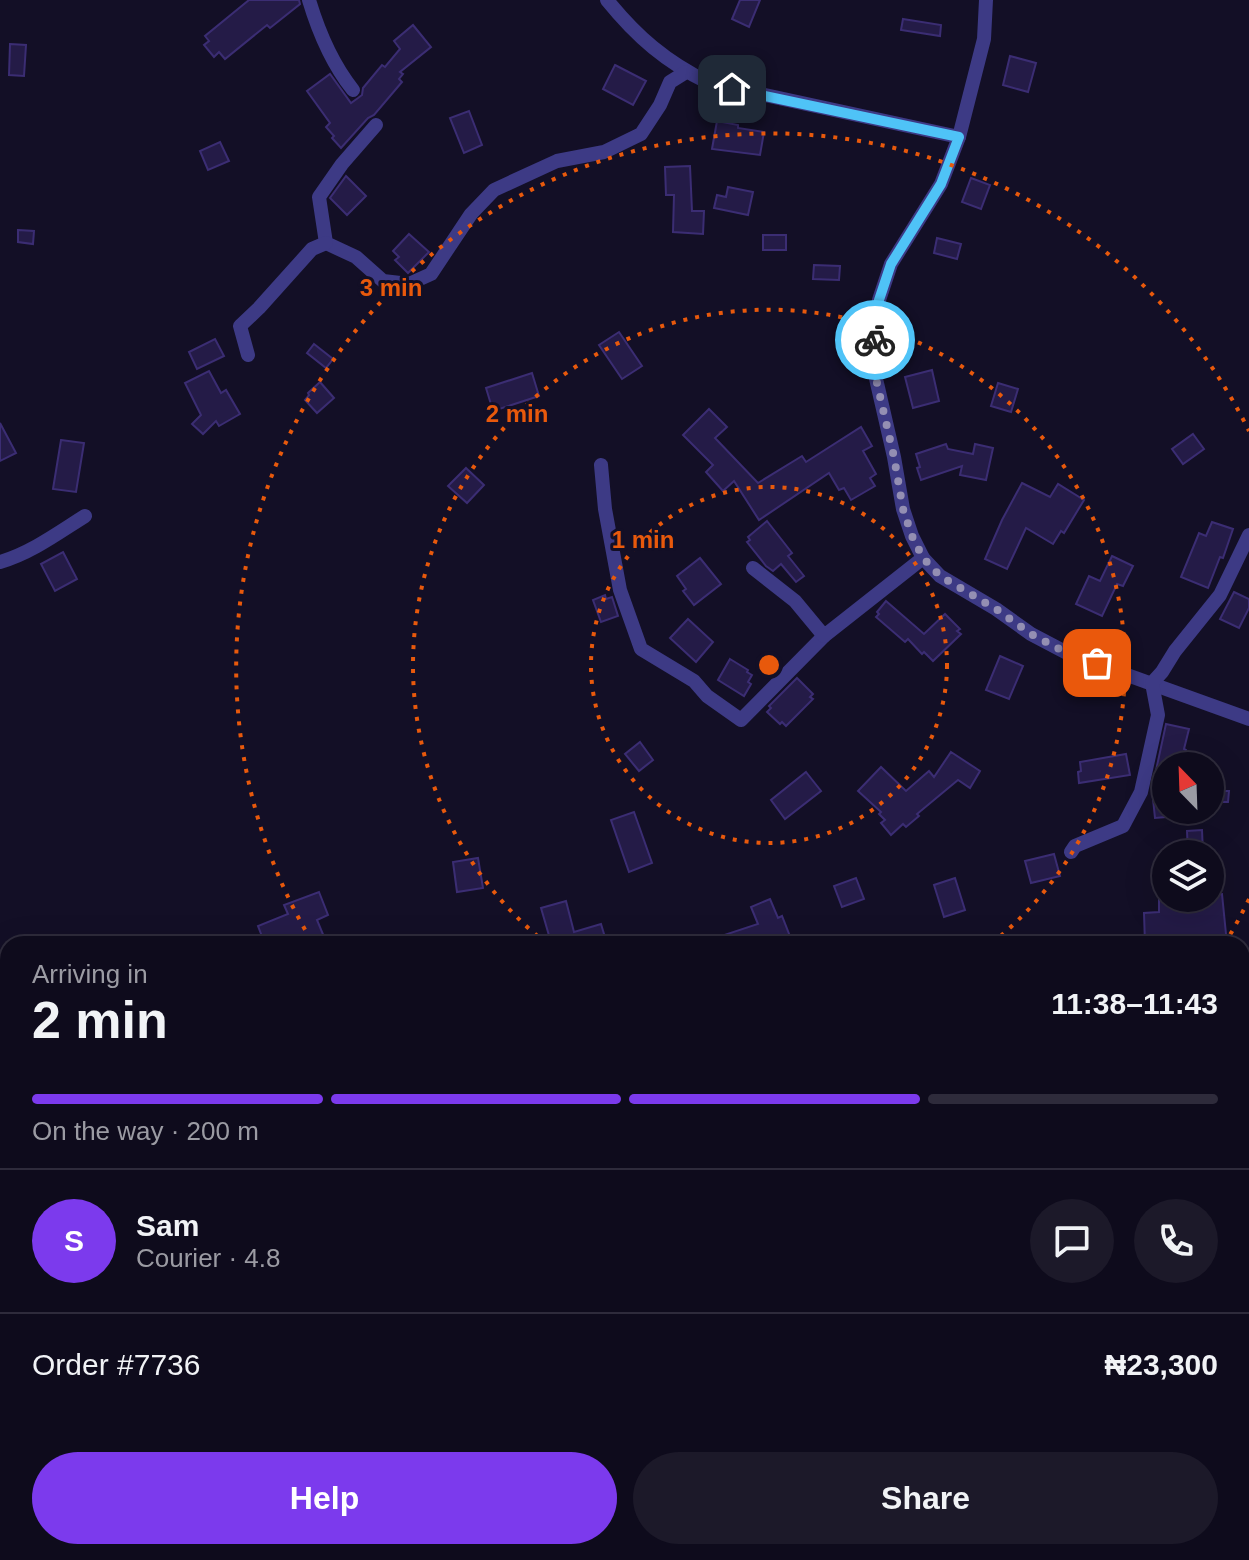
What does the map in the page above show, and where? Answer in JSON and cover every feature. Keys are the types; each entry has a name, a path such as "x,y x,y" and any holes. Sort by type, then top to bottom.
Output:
{"street":[{"path":"309,0 318,30 353,90"},
{"path":"607,0 651,48 686,72 709,83 959,137"},
{"path":"986,0 984,39 959,137 941,184 891,264 879,300 874,370 903,509 912,536 923,558 940,576 1031,634 1069,654 1249,719"},
{"path":"248,355 240,326 312,249 326,243 356,257 383,281 409,284 431,274 471,214 494,190 557,161 604,152 641,134 660,105 670,82 686,72"},
{"path":"326,243 319,197 342,164 376,125"},
{"path":"601,465 605,509 620,590 641,649 694,681 707,696 741,720 824,636 923,558"},
{"path":"0,562 16,558 85,516"},
{"path":"1071,852 1075,846 1123,826 1141,792 1158,715 1152,683 1220,595 1249,535"},
{"path":"753,568 795,601 824,636"}],"building":[{"path":"249,0 299,0 300,4 270,28 267,25 225,59 219,52 214,57 204,45 209,41 205,36"},
{"path":"740,0 760,0 749,27 732,19"},
{"path":"903,19 941,25 940,36 901,30"},
{"path":"413,25 431,47 400,72 403,74 399,79 402,82 341,148 326,127 330,123 307,91 330,74 351,103 362,95 363,88 382,65 385,67 400,49 394,41"},
{"path":"10,44 26,45 24,76 9,75"},
{"path":"1010,56 1036,63 1028,92 1003,85"},
{"path":"615,65 646,81 633,105 603,89"},
{"path":"469,111 482,145 464,153 450,118"},
{"path":"717,121 764,132 760,155 712,149"},
{"path":"220,142 229,161 208,170 200,151"},
{"path":"690,166 692,211 704,211 703,234 673,232 674,195 666,195 665,167"},
{"path":"346,176 366,196 347,215 330,198"},
{"path":"971,178 990,185 981,209 962,202"},
{"path":"728,187 753,192 748,215 714,208 717,195 726,197"},
{"path":"18,230 34,231 33,244 18,242"},
{"path":"409,234 429,252 408,273 395,260 399,257 393,251"},
{"path":"763,235 786,235 786,250 763,250"},
{"path":"937,238 961,244 957,259 934,253"},
{"path":"814,265 840,266 839,280 813,279"},
{"path":"619,332 642,366 622,379 599,345"},
{"path":"215,339 224,356 197,369 189,352"},
{"path":"314,344 333,359 326,368 307,353"},
{"path":"932,370 939,401 913,408 905,377"},
{"path":"209,371 221,393 226,390 240,414 219,426 216,421 203,434 192,424 201,415 185,383"},
{"path":"532,373 539,396 493,411 486,388"},
{"path":"320,382 334,398 317,413 305,400"},
{"path":"998,383 1018,389 1011,412 991,406"},
{"path":"709,409 727,427 715,438 758,483 802,456 806,462 861,427 872,446 863,451 876,474 870,478 875,486 851,500 844,488 839,490 829,473 759,520 734,481 723,491 706,472 713,465 683,435"},
{"path":"0,423 16,453 0,461"},
{"path":"1193,434 1204,449 1183,464 1172,449"},
{"path":"61,440 84,443 76,492 53,489"},
{"path":"946,444 948,449 973,454 975,444 993,448 986,480 960,475 962,466 921,480 916,454"},
{"path":"466,468 484,485 467,503 448,486"},
{"path":"1022,483 1050,497 1058,484 1084,500 1064,533 1061,531 1053,544 1026,528 1007,569 985,559"},
{"path":"767,521 792,553 788,556 804,576 796,582 781,564 773,571 766,566 747,542 750,540 748,537"},
{"path":"1212,522 1233,529 1208,588 1181,577 1199,533 1206,536"},
{"path":"63,552 77,579 55,591 41,564"},
{"path":"1112,556 1133,566 1123,586 1117,584 1102,616 1076,604 1089,576 1100,581"},
{"path":"700,558 721,584 694,605 683,591 686,589 677,576"},
{"path":"1234,592 1249,599 1249,608 1239,628 1220,619"},
{"path":"605,595 606,599 612,597 618,616 601,622 593,600"},
{"path":"886,601 924,634 945,614 961,634 933,661 876,617"},
{"path":"688,619 713,642 696,662 670,638"},
{"path":"1000,656 1023,666 1009,699 986,690"},
{"path":"730,659 752,675 744,696 718,680"},
{"path":"797,678 813,694 810,697 813,699 786,726 767,712 771,708 769,706"},
{"path":"1166,724 1189,729 1186,752 1160,752"},
{"path":"640,742 653,760 639,771 625,754"},
{"path":"951,752 980,771 970,788 958,780 906,827 903,824 891,835 881,823 885,820 879,814 881,812 858,791 881,767 906,791 929,771 934,777"},
{"path":"1126,754 1130,775 1079,783 1080,762"},
{"path":"806,772 821,791 785,819 771,800"},
{"path":"1224,791 1229,791 1228,802 1224,802"},
{"path":"634,812 652,863 629,872 611,820"},
{"path":"1202,830 1202,840 1187,840 1187,831"},
{"path":"1054,854 1060,876 1031,883 1025,861"},
{"path":"478,858 483,888 457,892 453,862"},
{"path":"856,878 864,899 842,907 834,886"},
{"path":"955,878 965,910 944,917 934,885"},
{"path":"319,892 328,915 317,920 324,936 262,936 258,926 288,914 284,905"},
{"path":"770,899 778,918 782,916 790,936 721,936 758,924 751,907"},
{"path":"566,901 574,932 601,924 605,936 549,936 541,908"},
{"path":"1224,912 1226,936 1145,936 1144,913"}],"way so far":[{"path":"875,340 874,370 903,509 923,558 940,576 1031,634 1069,654 1097,663"}],"route":[{"path":"732,89 959,137 941,184 891,264 879,300 875,340"}]}
